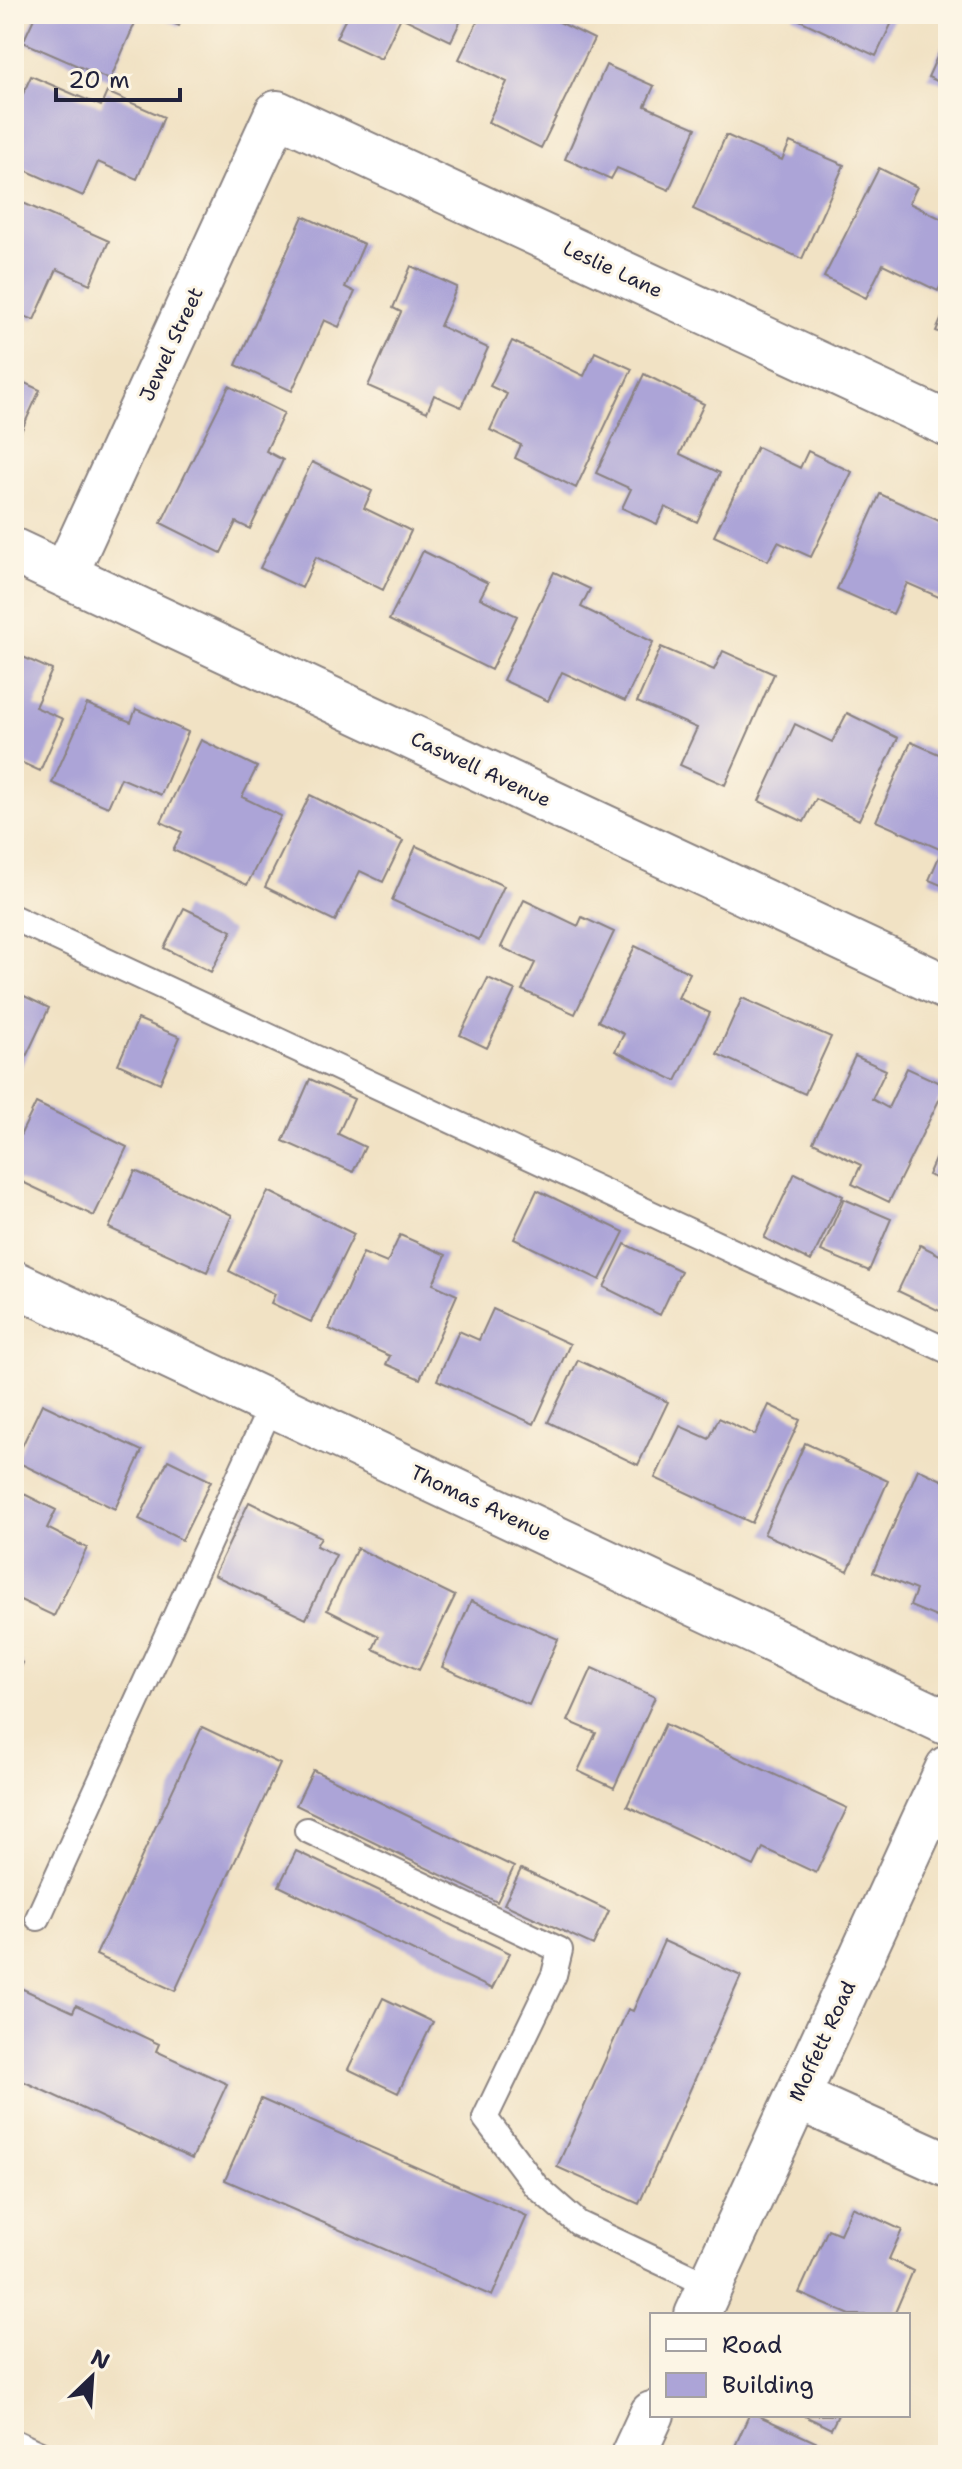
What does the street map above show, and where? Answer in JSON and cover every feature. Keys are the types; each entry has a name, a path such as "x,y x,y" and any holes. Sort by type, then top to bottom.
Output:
{"street":[{"name":"Leslie Lane","path":"277,113 948,424"},
{"name":"Jewel Street","path":"65,575 277,113"},
{"name":"Caswell Avenue","path":"14,551 948,988"},
{"name":"Thomas Avenue","path":"14,1283 948,1723"},
{"name":"Moffett Road","path":"704,2300 948,1768"},
{"path":"797,2097 948,2165"},
{"path":"633,2455 651,2417"}],"lane":[{"path":"14,918 948,1351"},
{"path":"38,1918 272,1404"},
{"path":"307,1830 560,1950 554,1975 485,2118 536,2186 578,2223 704,2300"},
{"path":"14,2442 42,2455"}],"building":[{"path":"36,14 139,14 110,80 23,42"},
{"path":"153,14 184,14 179,26"},
{"path":"348,14 464,14 451,41 401,17 381,59 336,38"},
{"path":"481,14 543,14 594,39 541,148 488,122 507,82 459,59"},
{"path":"794,14 896,14 876,56 793,17"},
{"path":"948,33 948,86 928,77"},
{"path":"606,65 654,86 645,106 696,128 669,190 617,168 611,179 565,159"},
{"path":"31,76 101,106 107,92 164,117 137,179 98,162 83,196 14,165 14,114"},
{"path":"726,135 782,160 790,142 844,165 802,259 693,209"},
{"path":"879,168 917,187 909,203 948,222 948,271 938,291 883,264 866,298 824,277"},
{"path":"14,199 109,241 90,284 57,269 34,320 14,312"},
{"path":"303,216 364,244 345,287 355,292 339,327 324,320 292,391 236,365"},
{"path":"411,266 457,287 440,326 488,348 461,407 434,395 427,412 368,386 401,312 393,308"},
{"path":"948,304 948,336 936,331"},
{"path":"512,341 584,376 595,352 632,369 576,488 515,458 521,445 490,430 507,394 490,386"},
{"path":"644,374 704,404 680,454 720,473 697,522 665,507 657,524 622,508 631,489 596,473"},
{"path":"14,378 40,390 14,447"},
{"path":"229,386 284,413 266,451 283,460 250,529 236,522 221,553 161,523"},
{"path":"757,447 800,468 808,451 852,472 811,557 778,542 768,561 714,536"},
{"path":"312,462 372,491 364,508 411,531 383,590 316,557 302,588 260,568"},
{"path":"880,494 948,525 948,601 907,583 893,614 837,589"},
{"path":"423,551 488,583 480,598 517,616 491,670 389,620"},
{"path":"554,572 590,589 581,607 653,642 625,701 562,672 548,701 503,680"},
{"path":"661,647 714,670 723,651 774,674 725,785 680,765 697,728 637,702"},
{"path":"14,653 52,670 35,707 63,719 40,771 14,759"},
{"path":"87,704 131,722 136,709 188,732 161,795 121,778 108,807 52,783"},
{"path":"847,713 898,738 859,820 816,799 804,822 759,801 795,724 832,742"},
{"path":"201,740 257,767 242,797 281,816 247,885 173,850 182,832 161,822"},
{"path":"911,742 948,758 948,888 929,880 942,850 876,821"},
{"path":"310,795 403,841 383,882 360,871 335,921 265,887"},
{"path":"416,846 504,886 479,940 392,900"},
{"path":"524,900 578,926 582,917 614,932 575,1014 522,990 535,963 501,947"},
{"path":"184,908 232,931 211,972 164,948"},
{"path":"635,946 690,973 678,998 710,1013 676,1081 615,1051 624,1034 598,1021"},
{"path":"488,978 515,990 487,1048 460,1035"},
{"path":"14,991 49,1008 14,1082"},
{"path":"742,998 831,1037 805,1094 717,1054"},
{"path":"138,1019 180,1037 160,1083 118,1064"},
{"path":"855,1056 886,1070 872,1099 888,1108 907,1068 946,1086 889,1202 852,1184 861,1165 813,1142"},
{"path":"310,1079 354,1099 338,1134 365,1147 353,1172 283,1141"},
{"path":"36,1103 127,1147 94,1216 14,1178 14,1148"},
{"path":"948,1130 948,1183 928,1175"},
{"path":"135,1171 232,1215 207,1272 109,1228"},
{"path":"795,1173 843,1196 811,1261 764,1238"},
{"path":"537,1190 624,1232 600,1280 514,1239"},
{"path":"268,1191 354,1234 311,1322 271,1303 275,1294 229,1271"},
{"path":"844,1199 891,1219 869,1271 821,1251"},
{"path":"400,1235 446,1255 433,1284 457,1295 420,1379 386,1364 390,1356 329,1329 363,1253 387,1263"},
{"path":"625,1244 681,1271 660,1315 604,1287"},
{"path":"920,1245 948,1259 948,1315 898,1291"},
{"path":"493,1309 570,1344 534,1424 437,1380 459,1331 479,1340"},
{"path":"578,1360 668,1402 638,1465 548,1422"},
{"path":"42,1404 142,1451 115,1509 15,1461"},
{"path":"769,1405 800,1420 752,1523 655,1478 680,1426 709,1439 719,1418 755,1435"},
{"path":"805,1443 888,1481 848,1571 764,1534"},
{"path":"168,1460 211,1481 182,1540 139,1519"},
{"path":"918,1469 948,1483 948,1622 910,1606 916,1590 873,1572"},
{"path":"14,1489 56,1510 47,1528 87,1548 54,1616 14,1597"},
{"path":"249,1502 321,1537 316,1546 336,1555 306,1619 214,1575"},
{"path":"357,1548 455,1596 419,1670 373,1649 379,1636 327,1610"},
{"path":"471,1601 558,1639 529,1705 442,1667"},
{"path":"14,1659 23,1663 14,1682"},
{"path":"592,1668 655,1697 614,1788 578,1771 596,1733 568,1721"},
{"path":"665,1724 847,1808 816,1873 763,1848 754,1866 627,1806"},
{"path":"202,1727 280,1764 175,1991 96,1955"},
{"path":"313,1770 514,1867 497,1902 296,1805"},
{"path":"296,1851 510,1953 492,1989 279,1886"},
{"path":"521,1869 609,1911 593,1945 504,1904"},
{"path":"664,1941 741,1976 639,2204 557,2167 628,2009 633,2011"},
{"path":"14,1985 73,2012 76,2005 159,2044 156,2051 227,2084 192,2159 14,2077"},
{"path":"383,1998 433,2022 398,2093 348,2069"},
{"path":"261,2099 527,2216 492,2296 225,2180"},
{"path":"852,2207 902,2230 889,2259 913,2271 895,2313 845,2313 799,2293 828,2229 840,2234"},
{"path":"748,2417 761,2417 824,2446 820,2455 731,2455"},
{"path":"807,2417 837,2417 831,2429"}]}
